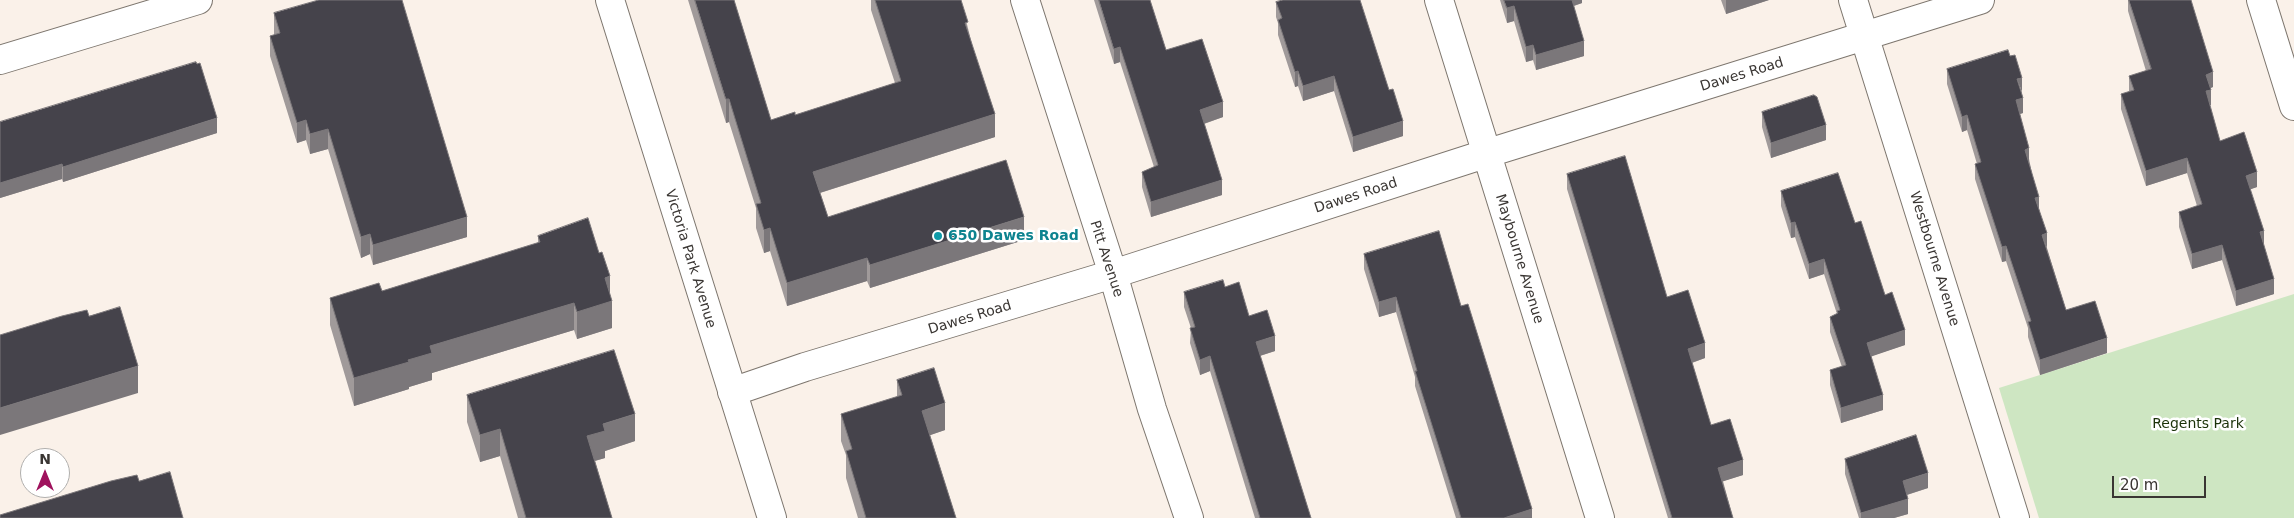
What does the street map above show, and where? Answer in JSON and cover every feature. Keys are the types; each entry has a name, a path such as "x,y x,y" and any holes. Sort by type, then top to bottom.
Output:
{"street":[{"path":"0,60 198,0"},
{"name":"Victoria Park Avenue","path":"610,0 772,518"},
{"name":"Pitt Avenue","path":"1025,0 1113,274 1152,409 1189,518"},
{"name":"Maybourne Avenue","path":"1439,0 1485,154 1600,518"},
{"name":"Westbourne Avenue","path":"1853,0 2015,518"},
{"name":"Dawes Road","path":"732,392 805,367 1113,274 1485,154 1980,0"},
{"path":"2261,0 2294,106"}],"green space":[{"name":"Regents Park","path":"2294,294 2294,518 2039,518 1999,388"}],"building":[{"path":"319,0 402,0 467,217 373,245 370,234 361,237 328,129 310,134 306,120 297,123 270,36 280,33 274,13"},
{"path":"695,0 734,0 771,120 795,112 795,115 901,81 875,0 961,0 968,22 965,23 995,114 813,172 828,217 1006,160 1024,217 870,265 867,258 787,283 770,228 764,230 756,204 761,203 729,99 726,99"},
{"path":"1099,0 1150,0 1166,50 1202,39 1223,102 1200,110 1222,180 1151,202 1142,172 1158,165 1120,47 1114,49"},
{"path":"1283,0 1360,0 1389,90 1393,89 1403,121 1353,137 1334,76 1303,86 1298,71 1295,72 1278,20 1282,18 1276,2"},
{"path":"1504,0 1572,0 1584,41 1536,55 1533,45 1526,47 1514,6 1507,8"},
{"path":"2129,0 2191,0 2213,72 2206,75 2211,90 2206,91 2220,141 2244,132 2257,172 2246,176 2264,231 2260,232 2274,279 2236,291 2222,245 2192,254 2179,212 2202,204 2187,158 2146,171 2121,94 2134,90 2129,76 2151,69"},
{"path":"2008,50 2010,56 2015,55 2022,78 2017,79 2023,98 2016,100 2029,148 2025,150 2039,197 2035,198 2047,233 2042,235 2066,310 2095,301 2107,338 2040,360 2028,322 2031,321 2006,246 2002,247 1975,164 1981,162 1967,115 1962,117 1947,69"},
{"path":"196,62 197,64 200,63 217,118 63,167 62,164 0,183 0,122"},
{"path":"1814,95 1817,97 1826,125 1771,143 1762,112"},
{"path":"1625,156 1667,297 1688,290 1705,343 1688,349 1711,425 1730,419 1743,460 1718,468 1733,518 1672,518 1567,174"},
{"path":"1838,173 1855,223 1861,221 1885,295 1892,292 1905,330 1867,343 1883,395 1841,408 1830,370 1846,365 1830,317 1840,310 1824,259 1809,264 1795,222 1791,223 1781,191"},
{"path":"588,218 599,253 602,252 610,276 605,278 612,301 577,312 574,303 430,346 432,353 408,360 409,362 354,378 330,298 379,283 382,291 540,242 538,236"},
{"path":"1439,231 1461,306 1468,304 1532,509 1504,518 1461,518 1415,371 1417,371 1396,297 1379,302 1364,254"},
{"path":"1223,280 1225,287 1239,282 1249,316 1267,310 1275,336 1256,342 1311,518 1260,518 1210,356 1200,360 1190,328 1195,327 1184,292"},
{"path":"120,307 138,366 0,408 0,335 87,310 89,316"},
{"path":"614,350 635,414 603,424 605,431 587,436 612,518 526,518 500,429 480,435 467,395"},
{"path":"934,368 945,403 922,411 956,518 866,518 846,451 852,449 841,414 902,395 897,380"},
{"path":"1916,435 1928,473 1903,481 1908,499 1861,513 1845,459"},
{"path":"170,472 183,518 0,518 0,515 56,498 70,498 70,494 111,481 137,475 139,481"}],"place":[{"name":"650 Dawes Road","path":"938,236"}]}
